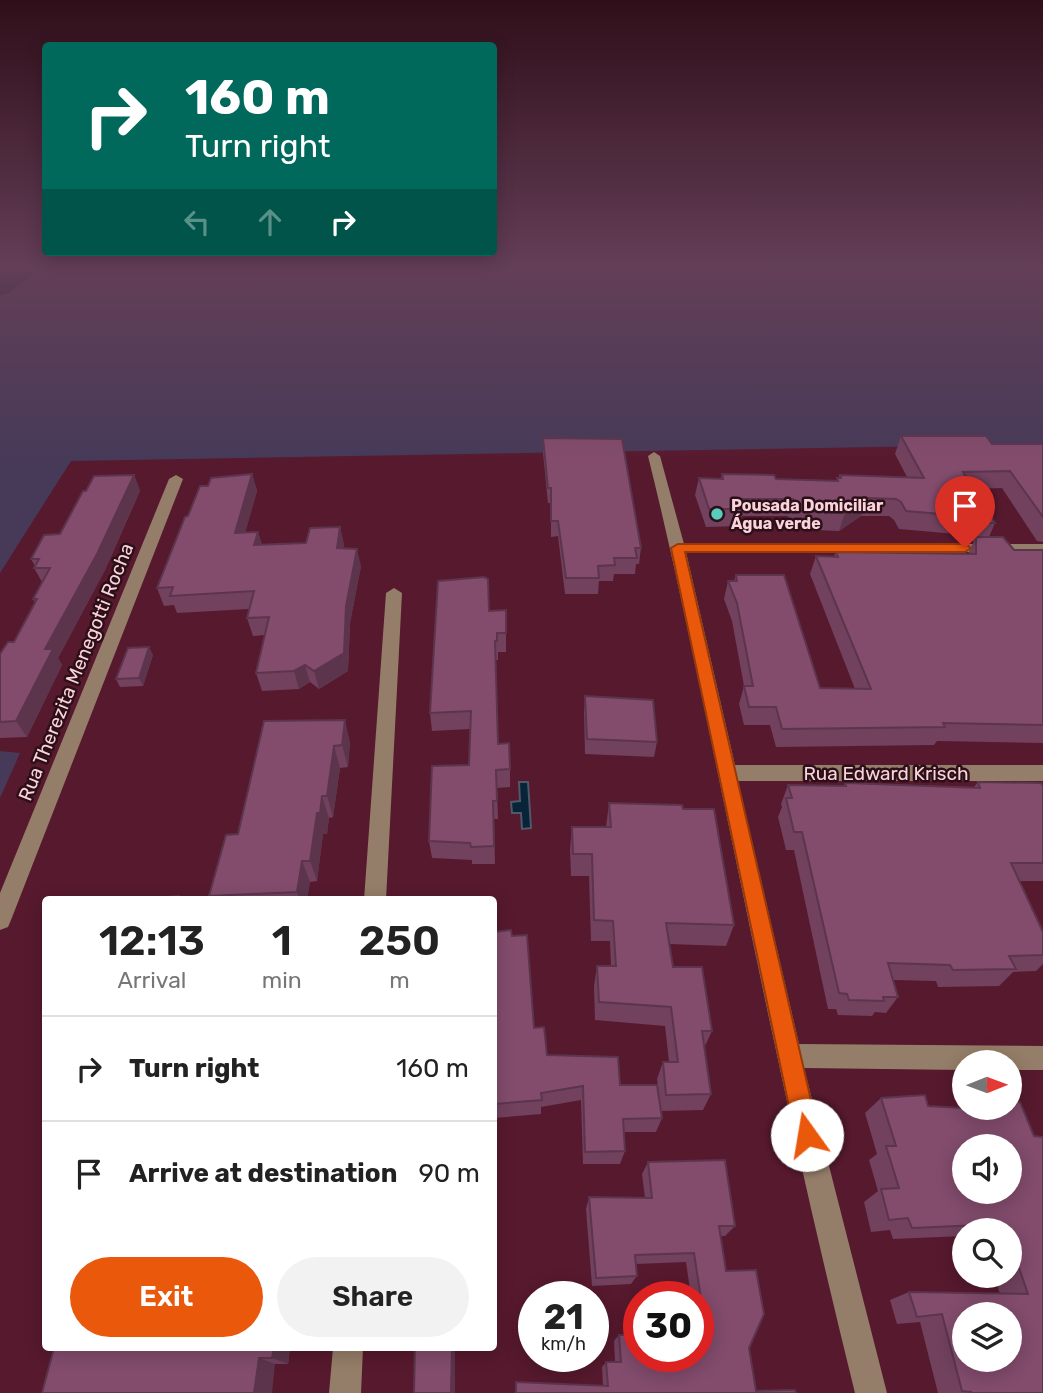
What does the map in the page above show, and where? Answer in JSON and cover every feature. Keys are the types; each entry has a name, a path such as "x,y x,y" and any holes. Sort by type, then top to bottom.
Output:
{"street":[{"path":"654,456 678,548 789,1056 871,1393"},
{"name":"Rua Therezita Menegotti Rocha","path":"0,920 176,479"},
{"path":"678,548 1043,548"},
{"path":"375,896 394,593"},
{"name":"Rua Edward Krisch","path":"728,773 1043,773"},
{"path":"789,1056 1043,1058"},
{"path":"345,1393 348,1351"}],"shaded area":[{"path":"0,331 1043,331 1043,444 71,461 0,573"},
{"path":"0,751 20,753 0,798"}],"water":[{"path":"519,782 528,782 531,828 522,829 521,813 512,813 511,802 520,801"}],"building":[{"path":"901,436 986,436 992,444 1043,444 1043,517 1010,471 963,472 995,523 977,523 977,517 906,511 896,499 868,498 845,513 797,511 793,499 740,499 744,509 709,509 699,478 723,479 722,474 774,475 776,479 838,481 840,475 924,478"},
{"path":"543,438 622,439 641,548 635,548 637,558 614,558 615,565 598,566 599,578 566,578 558,521 551,521 551,488 548,488"},
{"path":"252,474 235,533 258,532 254,545 306,543 310,528 340,527 337,548 357,549 346,606 344,653 314,671 305,665 294,671 256,673 269,617 247,618 254,591 170,596 173,587 157,588 200,486 208,486 211,478"},
{"path":"134,475 97,554 45,649 53,649 16,721 0,722 0,654 8,642 14,642 50,568 34,568 39,559 31,559 44,535 60,534 94,476"},
{"path":"976,537 1003,537 1014,550 1043,550 1043,725 943,723 945,727 782,729 776,707 749,707 744,686 753,686 737,603 728,581 737,581 736,575 784,575 820,688 871,689 816,556 838,557 836,552 976,554"},
{"path":"484,577 488,579 489,611 506,610 506,633 497,633 495,641 498,744 509,743 510,769 496,770 497,801 493,801 494,846 471,847 470,843 429,841 432,766 469,765 471,711 430,713 438,581"},
{"path":"149,647 139,678 116,679 128,648"},
{"path":"585,696 653,700 657,742 587,739"},
{"path":"345,720 342,745 334,746 327,796 322,796 320,813 317,813 310,861 302,861 297,892 209,896 226,835 238,834 264,721"},
{"path":"978,782 1041,783 1043,786 1043,863 1011,863 1043,932 1043,955 1009,956 1016,969 953,970 950,965 888,963 898,997 883,997 884,1001 849,1000 847,994 839,993 802,832 794,832 786,798 792,798 788,785 846,786 845,783 980,788"},
{"path":"609,803 682,805 683,809 714,809 734,925 666,923 673,967 702,967 712,1031 702,1031 711,1094 666,1095 663,1062 678,1062 671,1007 599,1002 597,966 616,966 613,921 594,920 592,854 573,854 572,827 611,827"},
{"path":"511,930 512,936 527,935 534,1028 544,1027 547,1055 618,1057 620,1085 657,1085 662,1118 623,1119 625,1151 585,1152 583,1086 541,1093 542,1100 497,1104 497,932"},
{"path":"925,1095 928,1106 952,1107 952,1120 1022,1120 1022,1107 1034,1136 1043,1137 1043,1393 962,1391 957,1372 1022,1372 1022,1302 952,1302 952,1352 942,1314 917,1317 909,1292 1028,1294 1022,1277 1022,1218 952,1218 952,1226 912,1228 908,1218 889,1220 881,1189 899,1188 886,1146 896,1146 881,1098"},
{"path":"725,1160 735,1226 719,1226 726,1271 756,1270 764,1314 749,1348 756,1391 795,1390 796,1393 516,1393 516,1382 608,1386 609,1362 621,1362 619,1335 623,1335 623,1372 714,1372 714,1281 698,1281 694,1253 635,1255 637,1276 596,1278 589,1197 652,1198 648,1162"},
{"path":"53,1351 273,1351 272,1358 259,1358 254,1393 42,1393"},
{"path":"415,1351 452,1351 451,1393 414,1393"}],"place":[{"name":"Pousada Domiciliar Água verde","path":"717,514"}],"route":[{"path":"807,1135 678,548 965,548"}]}
